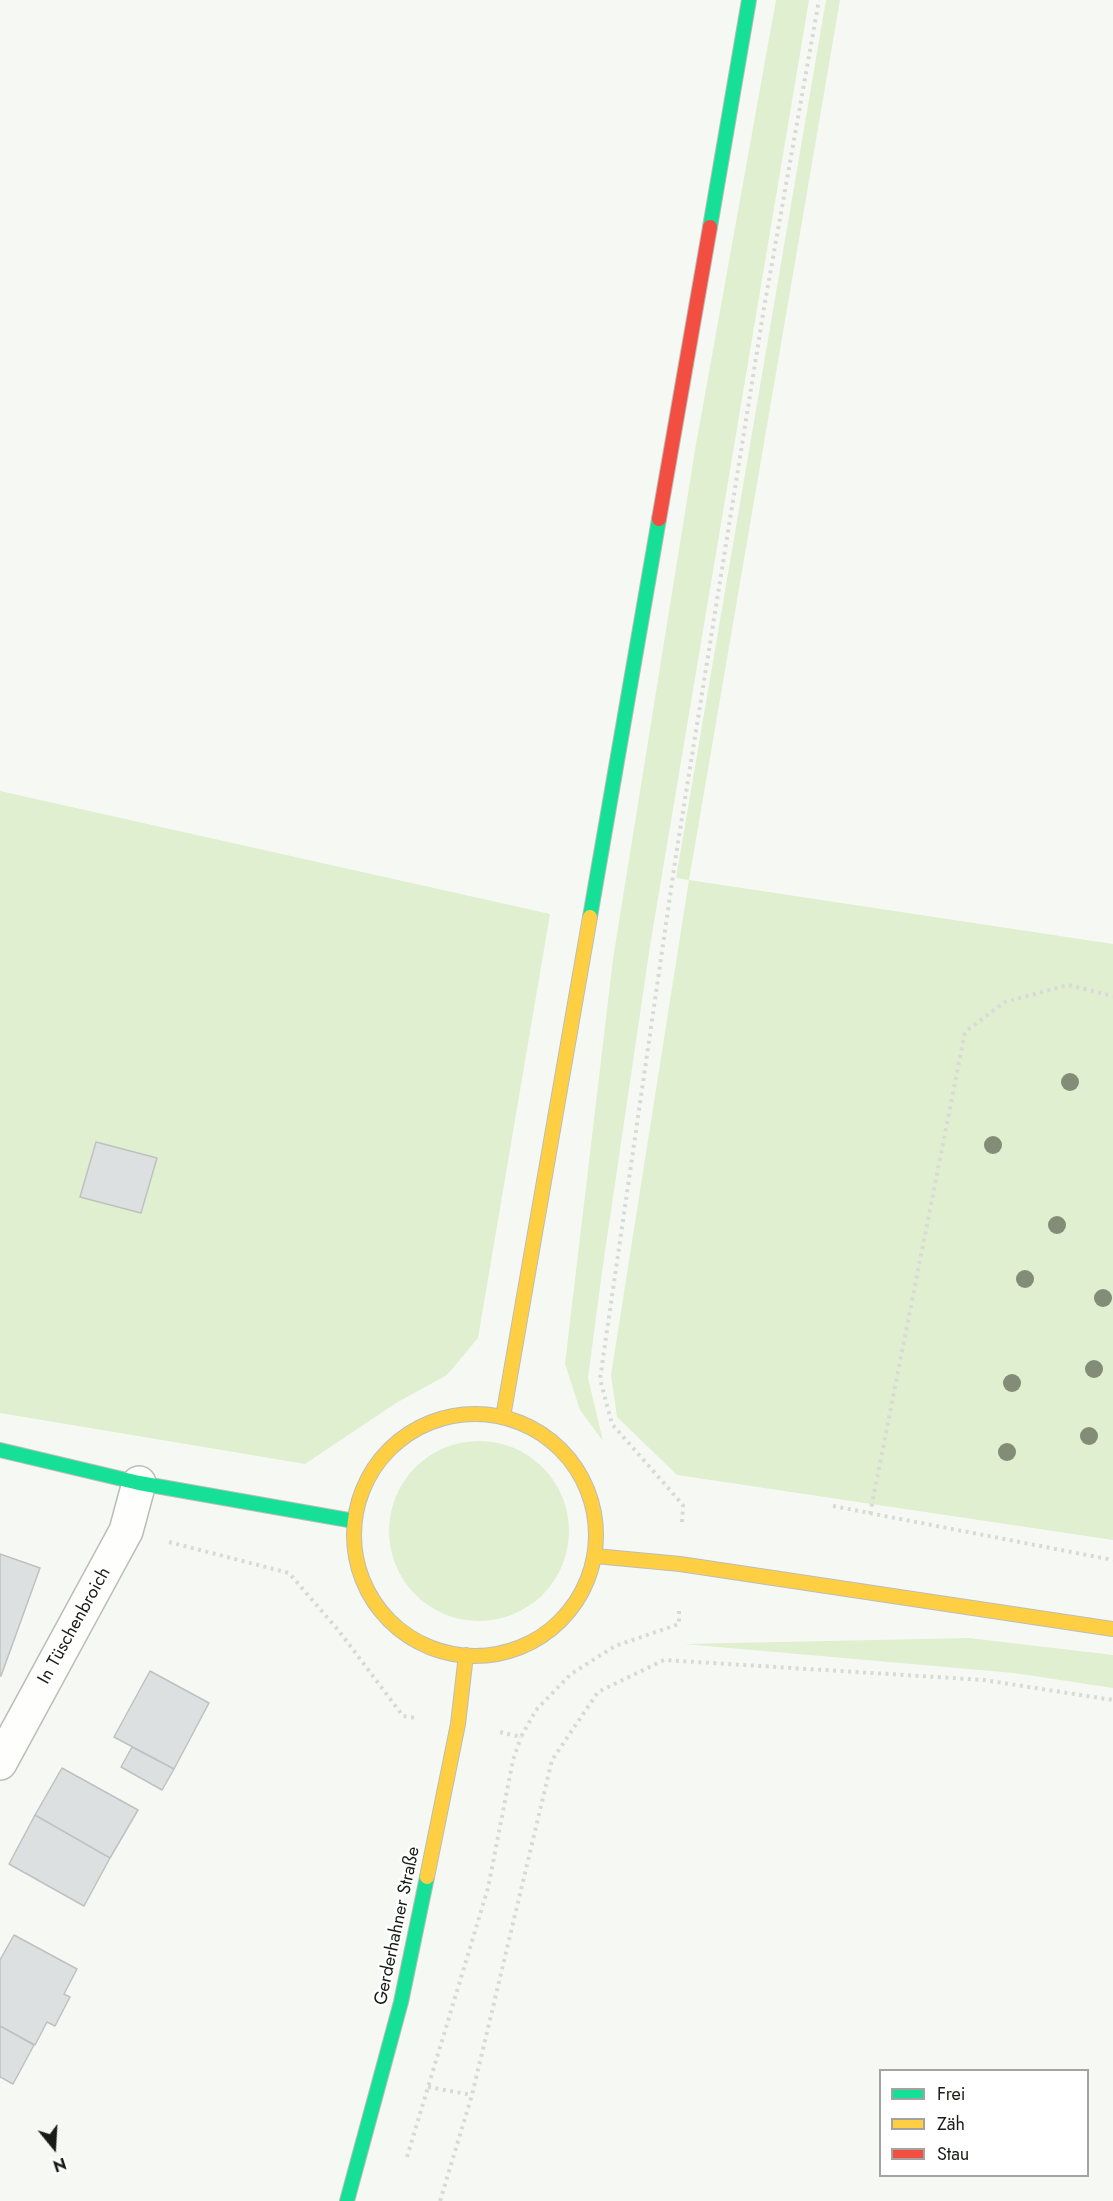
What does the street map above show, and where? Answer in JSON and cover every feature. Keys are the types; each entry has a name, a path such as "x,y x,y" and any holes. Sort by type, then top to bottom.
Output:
{"main road":[{"path":"503,1417 749,0"},
{"path":"474,1413 503,1417 532,1428 557,1445 577,1468 591,1495 597,1526 595,1556 578,1600 546,1635 503,1654 466,1655 426,1647 399,1630 377,1609 362,1582 357,1562 354,1521 361,1492 374,1467 394,1444 410,1433 445,1417 474,1413"},
{"path":"0,1450 139,1483 354,1521"},
{"path":"595,1556 680,1564 1113,1629"},
{"name":"Gerderhahner Straße","path":"347,2201 401,2002 458,1724 466,1655"}],"street":[{"name":"In Tüschenbroich","path":"0,1763 126,1531 139,1483"}],"path":[{"path":"404,2167 488,1888 513,1760 520,1737 536,1710 571,1674 615,1646 679,1624 683,1505 612,1424 600,1379 678,843 764,308 819,0"},
{"path":"870,1514 965,1032 1005,1002 1068,985 1113,996"},
{"path":"833,1506 1113,1560"},
{"path":"126,1531 289,1573 339,1631 403,1716 458,1724 520,1737"},
{"path":"440,2201 472,2095 552,1760 598,1692 664,1660 984,1680 1113,1700"},
{"path":"428,2087 472,2095"}],"green space":[{"path":"776,0 809,0 650,946 602,1272 588,1378 603,1441 580,1410 565,1364 613,959 695,450"},
{"path":"826,0 840,0 689,880 676,878"},
{"path":"0,791 550,914 478,1338 447,1375 396,1403 305,1464 0,1413"},
{"path":"689,880 1113,944 1113,1540 677,1475 617,1417 611,1375"},
{"path":"479,1441 513,1448 529,1456 543,1467 554,1481 562,1497 569,1531 562,1565 554,1581 543,1595 529,1606 513,1614 479,1621 445,1614 429,1606 415,1595 404,1581 396,1565 389,1531 396,1497 404,1481 415,1467 429,1456 445,1448"},
{"path":"969,1638 1113,1655 1113,1688 1014,1673 684,1644"}],"building":[{"path":"96,1142 157,1158 141,1213 80,1197"},
{"path":"0,1554 40,1568 1,1676 0,1676"},
{"path":"150,1671 209,1703 174,1769 114,1737"},
{"path":"132,1747 174,1769 162,1790 121,1767"},
{"path":"62,1768 138,1810 110,1858 35,1815"},
{"path":"35,1815 110,1858 84,1906 9,1864"},
{"path":"14,1935 77,1969 64,1994 70,1997 55,2026 47,2022 35,2045 0,2026 0,1960"},
{"path":"0,2026 34,2045 13,2084 0,2077"}],"traffic: fast":[{"path":"710,227 749,0"},
{"path":"590,917 659,519"},
{"path":"0,1450 139,1483 354,1521"},
{"path":"347,2201 401,2002 427,1877"}],"traffic: slow":[{"path":"503,1417 590,917"},
{"path":"475,1414 499,1416 521,1423 542,1434 561,1449 576,1468 587,1489 594,1511 596,1535 594,1559 587,1581 576,1602 561,1621 542,1636 521,1647 499,1654 475,1656 451,1654 429,1647 408,1636 389,1621 374,1602 363,1581 356,1559 354,1535 356,1511 363,1489 374,1468 389,1449 408,1434 429,1423 451,1416 475,1414"},
{"path":"595,1556 680,1564 1113,1629"},
{"path":"427,1877 458,1724 466,1655"}],"traffic: jam":[{"path":"659,519 710,227"}]}
